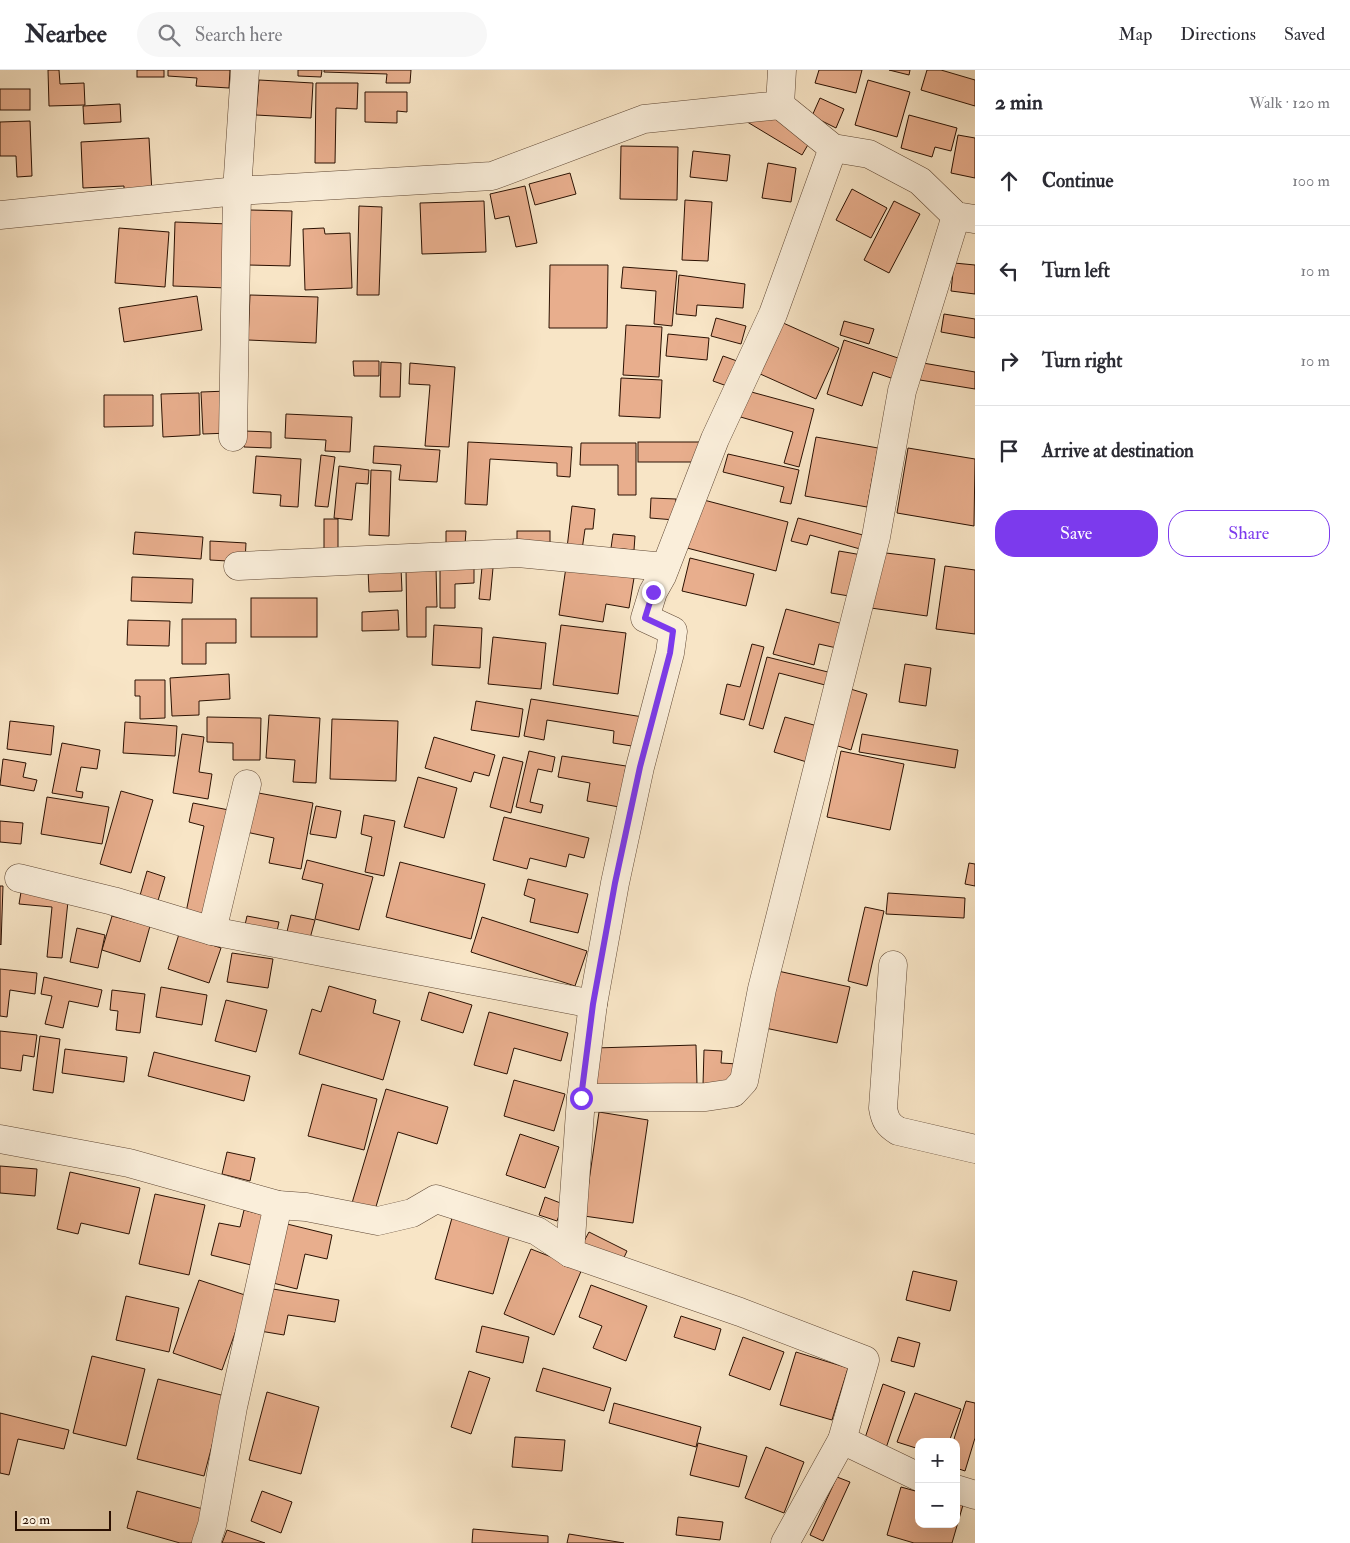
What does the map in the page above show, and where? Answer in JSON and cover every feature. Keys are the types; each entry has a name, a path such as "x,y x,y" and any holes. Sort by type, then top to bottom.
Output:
{"street":[{"path":"234,436 237,191 245,70"},
{"path":"780,105 782,70"},
{"path":"0,215 237,191 492,176 644,119 780,105 832,148 869,154 920,181 966,218 902,391 876,537 762,989 744,1081 733,1093 706,1097 581,1098"},
{"path":"570,1254 581,1098 593,1004 615,883 640,767 673,631 645,618 653,592 665,567 715,439 773,314 832,148"},
{"path":"238,566 518,553 665,567"},
{"path":"212,931 247,784"},
{"path":"19,878 113,901 212,931 593,1004"},
{"path":"893,965 883,1108 885,1118 889,1125 898,1131 975,1150"},
{"path":"0,1139 129,1163 278,1205 306,1207 378,1221 412,1213 436,1199 537,1230 570,1254 740,1312 865,1360 842,1440 785,1543"},
{"path":"206,1543 212,1524 233,1407 278,1205"},
{"path":"842,1440 915,1475"},
{"path":"960,1490 975,1495"}],"building":[{"path":"48,70 59,70 60,84 84,83 85,105 49,106"},
{"path":"137,70 164,70 164,77 137,77"},
{"path":"168,70 230,70 229,88 196,86 197,78 168,76"},
{"path":"298,70 322,70 321,77 298,76"},
{"path":"324,70 411,70 410,83 386,83 387,74 324,72"},
{"path":"819,70 862,70 856,93 815,83"},
{"path":"889,70 910,70 909,75"},
{"path":"927,70 941,70 975,80 975,106 921,90"},
{"path":"259,80 313,83 311,118 256,115"},
{"path":"868,80 910,92 897,137 855,125"},
{"path":"316,83 358,83 357,109 336,108 335,163 315,163"},
{"path":"0,89 30,89 30,110 0,110"},
{"path":"365,92 407,92 407,112 397,111 397,123 365,122"},
{"path":"820,98 844,109 836,128 812,116"},
{"path":"120,104 121,122 84,124 83,106"},
{"path":"771,110 813,136 802,155 744,120"},
{"path":"909,115 957,128 951,151 935,147 932,157 901,148"},
{"path":"30,121 32,176 17,177 16,156 0,156 0,122"},
{"path":"958,135 975,138 975,178 951,173"},
{"path":"149,138 152,194 124,196 124,186 83,188 81,142"},
{"path":"621,146 678,147 677,200 620,199"},
{"path":"693,151 730,155 727,181 690,177"},
{"path":"768,163 796,168 791,202 762,198"},
{"path":"570,173 576,194 535,205 529,184"},
{"path":"525,186 537,243 516,247 509,216 495,219 490,194"},
{"path":"852,189 887,208 871,238 836,220"},
{"path":"685,200 712,202 708,261 682,260"},
{"path":"484,201 486,252 422,254 420,203"},
{"path":"894,201 920,214 889,273 864,260"},
{"path":"359,206 382,207 379,295 357,295"},
{"path":"250,210 292,211 290,266 248,265"},
{"path":"175,222 229,224 227,288 173,286"},
{"path":"119,228 169,232 165,287 115,283"},
{"path":"324,228 325,234 350,233 352,288 305,290 303,229"},
{"path":"954,263 975,265 975,294 951,291"},
{"path":"550,265 608,265 607,328 549,328"},
{"path":"623,267 677,271 672,326 654,324 656,291 621,288"},
{"path":"679,275 745,284 743,308 697,305 696,316 676,314"},
{"path":"250,295 318,297 316,343 248,340"},
{"path":"197,296 202,330 124,342 119,308"},
{"path":"944,314 975,319 975,338 941,332"},
{"path":"716,318 746,326 741,344 711,336"},
{"path":"844,321 874,329 869,344 840,335"},
{"path":"781,322 839,348 816,399 758,373"},
{"path":"626,325 662,327 659,377 623,375"},
{"path":"668,334 709,338 707,360 666,356"},
{"path":"844,340 901,359 894,379 873,372 862,406 827,394"},
{"path":"723,356 737,361 727,386 713,381"},
{"path":"353,361 379,361 379,376 354,376"},
{"path":"381,362 401,363 400,397 380,397"},
{"path":"410,363 455,367 449,447 425,446 430,385 409,384"},
{"path":"923,363 975,372 975,389 920,380"},
{"path":"621,378 662,380 660,418 619,416"},
{"path":"744,390 814,409 799,467 784,463 793,432 737,416"},
{"path":"228,391 230,433 203,434 201,392"},
{"path":"199,393 200,435 163,437 161,394"},
{"path":"104,395 153,395 153,426 104,427"},
{"path":"286,414 352,417 350,452 325,451 326,440 285,438"},
{"path":"244,431 271,432 271,448 244,447"},
{"path":"816,437 878,448 867,507 805,496"},
{"path":"468,442 572,447 570,477 557,476 557,463 490,459 487,505 465,504"},
{"path":"638,442 701,442 701,462 638,462"},
{"path":"581,443 636,443 636,495 618,495 618,465 580,465"},
{"path":"374,446 440,450 437,482 399,480 401,465 373,463"},
{"path":"908,448 975,459 974,526 897,513"},
{"path":"728,454 799,470 791,504 780,502 784,487 723,472"},
{"path":"321,455 335,457 328,507 315,506"},
{"path":"256,456 301,459 298,507 280,506 281,495 253,493"},
{"path":"339,466 369,470 368,484 356,483 352,520 334,518"},
{"path":"371,470 391,471 389,536 369,535"},
{"path":"651,498 676,499 675,520 650,518"},
{"path":"700,499 788,522 776,571 687,548"},
{"path":"572,506 595,509 593,529 585,529 582,550 567,548"},
{"path":"798,518 863,535 860,549 810,535 807,545 791,541"},
{"path":"324,519 338,519 338,558 324,558"},
{"path":"446,531 466,531 465,545 446,545"},
{"path":"517,531 550,531 550,545 517,545"},
{"path":"135,532 203,537 201,559 133,554"},
{"path":"613,534 635,536 634,550 611,548"},
{"path":"210,541 246,543 245,562 210,560"},
{"path":"839,551 862,555 855,597 831,593"},
{"path":"878,552 935,559 927,616 871,608"},
{"path":"690,558 754,574 746,606 682,591"},
{"path":"945,566 975,570 975,634 936,629"},
{"path":"482,567 493,568 490,600 479,599"},
{"path":"566,567 634,578 629,608 606,604 603,622 559,615"},
{"path":"401,568 402,591 369,592 368,569"},
{"path":"436,568 437,607 426,607 426,637 407,637 406,569"},
{"path":"440,568 474,568 474,583 455,584 455,608 440,608"},
{"path":"132,577 193,579 192,603 131,601"},
{"path":"251,598 317,598 317,637 251,637"},
{"path":"786,609 847,625 841,649 819,644 814,665 773,654"},
{"path":"398,610 399,630 362,631 362,612"},
{"path":"182,619 236,619 236,643 206,643 206,664 182,664"},
{"path":"128,620 170,621 169,646 127,645"},
{"path":"434,625 482,628 480,668 432,665"},
{"path":"561,625 626,633 618,694 553,685"},
{"path":"493,637 546,643 541,689 488,684"},
{"path":"752,644 764,647 744,720 720,714 727,684 740,687"},
{"path":"767,657 832,673 829,686 779,673 763,729 749,725"},
{"path":"905,664 931,668 926,706 899,702"},
{"path":"229,674 230,699 199,701 199,715 172,716 170,678"},
{"path":"135,680 165,680 165,718 140,719 140,696 135,696"},
{"path":"844,687 867,694 851,750 828,743"},
{"path":"531,699 643,717 638,747 613,743 614,731 547,720 544,740 524,736"},
{"path":"476,701 523,709 519,737 471,730"},
{"path":"269,715 320,718 316,783 293,782 295,760 266,758"},
{"path":"207,717 261,718 260,760 233,760 233,743 207,742"},
{"path":"785,717 821,727 810,763 774,752"},
{"path":"332,719 398,721 396,781 330,779"},
{"path":"10,721 54,726 51,755 7,749"},
{"path":"125,722 177,726 175,756 123,753"},
{"path":"182,734 204,737 199,772 212,774 208,799 173,793"},
{"path":"862,734 958,750 955,768 859,752"},
{"path":"434,737 495,755 489,776 474,772 471,782 425,768"},
{"path":"62,743 100,750 97,769 81,767 76,791 83,792 82,798 52,793"},
{"path":"529,751 555,757 552,772 538,769 530,802 543,805 541,813 516,807"},
{"path":"841,751 904,764 890,830 827,817"},
{"path":"562,756 626,766 619,807 587,801 590,783 558,777"},
{"path":"503,757 523,762 511,813 490,807"},
{"path":"3,759 26,763 23,777 37,780 34,791 0,785"},
{"path":"418,777 457,788 444,838 404,827"},
{"path":"121,791 153,800 131,873 100,864"},
{"path":"253,792 313,803 301,869 269,863 274,838 246,832"},
{"path":"47,797 109,807 102,844 41,834"},
{"path":"193,803 234,811 210,923 185,917 204,826 189,822"},
{"path":"316,806 341,811 336,838 310,834"},
{"path":"364,815 395,821 384,876 365,872 372,837 361,834"},
{"path":"504,817 589,838 584,858 569,854 566,867 530,858 527,869 493,860"},
{"path":"0,821 23,823 21,844 0,842"},
{"path":"307,860 373,877 359,930 315,919 323,884 302,879"},
{"path":"400,862 485,884 471,939 386,917"},
{"path":"969,863 975,864 975,886 965,884"},
{"path":"147,871 165,877 157,904 139,899"},
{"path":"528,879 588,894 578,933 530,922 535,899 524,895"},
{"path":"0,886 3,886 1,945 0,944"},
{"path":"22,886 69,892 62,958 47,957 52,907 19,904"},
{"path":"888,893 965,898 964,918 886,914"},
{"path":"865,907 884,911 867,986 848,981"},
{"path":"291,915 315,920 309,942 286,936"},
{"path":"112,916 150,926 140,962 102,950"},
{"path":"247,916 279,922 275,940 243,934"},
{"path":"482,917 587,951 575,986 471,952"},
{"path":"77,928 105,935 98,968 70,962"},
{"path":"179,934 221,948 209,983 168,969"},
{"path":"232,953 273,959 268,988 227,982"},
{"path":"0,969 37,973 35,994 10,990 7,1017 0,1016"},
{"path":"778,971 850,987 837,1043 765,1028"},
{"path":"44,977 102,990 98,1007 69,1001 63,1028 45,1024 52,996 41,994"},
{"path":"329,986 376,1000 373,1013 400,1021 383,1080 299,1054 312,1009 321,1012"},
{"path":"161,987 207,995 202,1025 156,1017"},
{"path":"112,990 145,994 140,1033 116,1030 118,1011 110,1010"},
{"path":"429,992 472,1005 463,1033 421,1020"},
{"path":"226,1000 267,1010 256,1052 215,1041"},
{"path":"489,1012 568,1033 561,1061 514,1048 507,1074 474,1065"},
{"path":"0,1031 37,1035 34,1057 23,1055 21,1071 0,1068"},
{"path":"40,1036 60,1039 53,1093 33,1090"},
{"path":"696,1045 697,1085 596,1089 595,1048"},
{"path":"65,1049 127,1057 124,1082 62,1073"},
{"path":"704,1050 722,1051 721,1063 738,1064 737,1086 703,1085"},
{"path":"154,1052 250,1076 244,1101 148,1076"},
{"path":"514,1080 565,1094 554,1131 504,1116"},
{"path":"322,1084 377,1099 364,1150 308,1136"},
{"path":"386,1089 448,1107 437,1144 398,1132 375,1210 352,1203"},
{"path":"599,1112 648,1120 633,1223 584,1216"},
{"path":"520,1134 559,1147 545,1188 506,1175"},
{"path":"227,1152 255,1158 250,1181 222,1174"},
{"path":"0,1166 37,1169 35,1196 0,1193"},
{"path":"70,1172 140,1188 129,1234 81,1223 78,1234 57,1229"},
{"path":"155,1194 205,1205 189,1275 139,1264"},
{"path":"545,1197 563,1204 557,1221 539,1215"},
{"path":"244,1210 271,1217 259,1267 211,1255 219,1223 240,1227"},
{"path":"452,1218 510,1234 493,1294 435,1279"},
{"path":"283,1223 332,1235 327,1259 305,1254 297,1289 269,1282"},
{"path":"589,1232 627,1251 621,1264 582,1245"},
{"path":"531,1249 582,1269 554,1335 504,1314"},
{"path":"913,1271 957,1281 950,1311 906,1300"},
{"path":"199,1280 248,1296 222,1370 173,1353"},
{"path":"591,1285 647,1306 626,1361 593,1348 602,1326 579,1317"},
{"path":"267,1288 339,1300 335,1322 288,1315 284,1335 260,1331"},
{"path":"126,1296 179,1308 169,1352 116,1340"},
{"path":"681,1316 721,1329 715,1350 674,1337"},
{"path":"482,1326 529,1337 523,1363 476,1352"},
{"path":"743,1337 784,1352 770,1390 729,1375"},
{"path":"898,1337 920,1343 914,1367 891,1361"},
{"path":"796,1352 848,1368 832,1420 780,1405"},
{"path":"92,1356 145,1369 126,1446 73,1433"},
{"path":"543,1368 611,1388 604,1411 536,1391"},
{"path":"469,1371 490,1378 471,1434 451,1427"},
{"path":"158,1379 225,1396 204,1476 137,1459"},
{"path":"883,1384 905,1392 885,1451 863,1444"},
{"path":"267,1392 319,1407 301,1474 249,1460"},
{"path":"915,1393 961,1409 950,1438 915,1438 915,1448 897,1442"},
{"path":"966,1401 975,1403 975,1438 965,1471 960,1469 960,1438 954,1438"},
{"path":"614,1403 701,1427 696,1447 609,1423"},
{"path":"0,1413 69,1430 64,1449 18,1439 9,1475 0,1473"},
{"path":"515,1437 565,1440 562,1471 512,1467"},
{"path":"698,1443 747,1456 739,1487 690,1475"},
{"path":"766,1447 804,1462 784,1513 745,1498"},
{"path":"837,1477 850,1482 823,1541 810,1535"},
{"path":"901,1487 915,1491 915,1528 956,1528 952,1543 914,1543 887,1535"},
{"path":"137,1491 203,1509 194,1543 180,1543 127,1528"},
{"path":"262,1491 292,1502 281,1533 251,1521"},
{"path":"960,1504 963,1505 960,1515"},
{"path":"678,1517 723,1522 720,1540 676,1535"},
{"path":"473,1529 548,1536 548,1543 472,1543"},
{"path":"227,1530 265,1543 222,1543"},
{"path":"569,1534 624,1543 567,1543"}],"route":[{"path":"581,1098 593,1004 615,883 640,767 670,653 673,631 645,618 653,592"}]}
